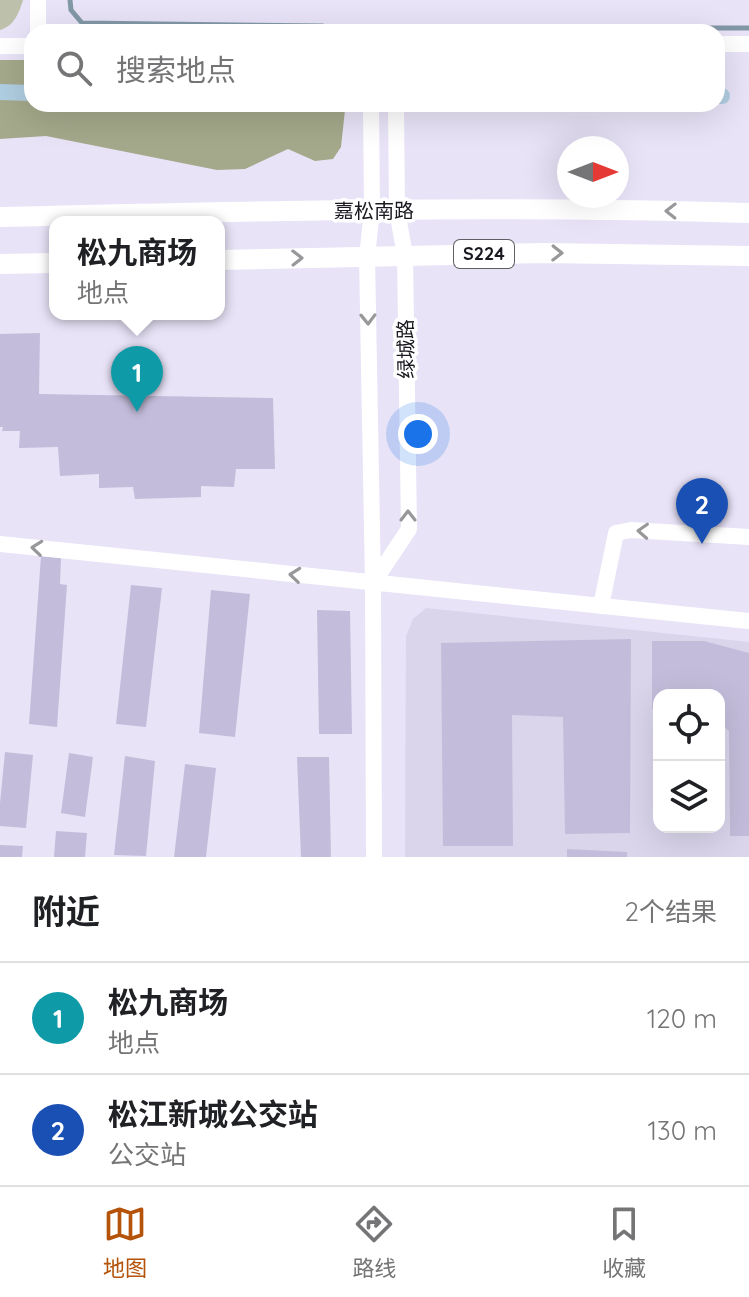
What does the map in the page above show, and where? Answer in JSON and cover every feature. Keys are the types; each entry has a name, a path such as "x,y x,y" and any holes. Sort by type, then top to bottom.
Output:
{"main road":[{"name":"嘉松南路","path":"62,216 545,210 749,213"},
{"name":"嘉松南路","path":"0,217 49,216"},
{"name":"S224","path":"225,260 544,253 749,256"},
{"path":"0,264 49,263"}],"street":[{"path":"38,0 38,24"},
{"path":"725,44 749,44"},
{"path":"0,46 24,46"},
{"name":"绿城路","path":"371,112 372,211 367,257 374,857"},
{"name":"绿城路","path":"373,583 409,529 405,255 397,211 396,112"},
{"path":"601,606 616,533 631,530 749,537"},
{"path":"0,544 749,621"}],"shaded area":[{"path":"426,608 749,642 749,857 405,857 406,636 413,619"}],"green space":[{"path":"0,0 23,0 12,22 0,30"},
{"path":"0,60 24,60 24,112 345,112 341,147 333,159 315,161 288,149 245,169 217,170 46,136 0,139"}],"building":[{"path":"40,333 39,394 273,398 275,469 236,469 234,487 201,486 201,497 135,499 133,487 99,488 99,474 60,476 58,447 19,448 20,431 2,431 3,427 0,427 0,334"},
{"path":"41,556 61,558 60,584 67,585 57,727 29,724"},
{"path":"131,585 162,588 146,727 116,724"},
{"path":"211,590 250,594 235,737 199,733"},
{"path":"317,610 350,611 352,734 319,734"},
{"path":"631,639 630,833 565,834 563,717 512,715 513,846 443,846 441,643"},
{"path":"652,641 704,641 749,653 749,836 730,836 729,731 725,728 725,689 653,689 652,709"},
{"path":"5,752 33,755 26,828 0,826"},
{"path":"69,753 93,757 85,817 61,813"},
{"path":"125,756 155,761 146,856 114,855"},
{"path":"297,757 329,757 331,857 301,857"},
{"path":"185,764 216,768 206,857 174,857"},
{"path":"56,831 87,833 85,857 54,857"},
{"path":"0,845 23,846 22,857 0,857"},
{"path":"567,849 627,852 627,857 567,857"}],"waterway":[{"path":"70,0 71,10 82,23 162,24"},
{"path":"725,28 749,28"},
{"path":"0,92 24,93"}],"place":[{"name":"松九商场","path":"137,412"},
{"name":"松江新城公交站","path":"702,544"}]}
